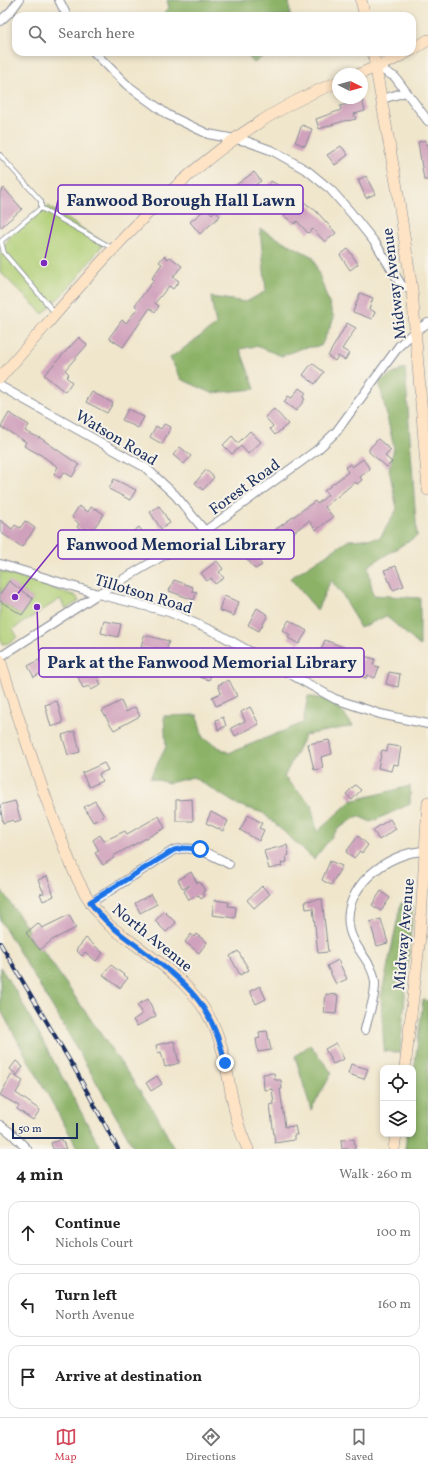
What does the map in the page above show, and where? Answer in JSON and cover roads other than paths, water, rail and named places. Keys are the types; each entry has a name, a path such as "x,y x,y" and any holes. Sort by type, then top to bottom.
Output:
{"main road":[{"path":"361,0 364,12"},
{"path":"416,48 428,40"},
{"name":"Midway Avenue","path":"374,56 412,290 428,490"},
{"path":"368,71 400,56"},
{"path":"0,378 114,249 168,193 212,155 234,139 293,102 332,85"},
{"name":"North Avenue","path":"0,660 33,763 70,865 99,916 184,983 199,1000 218,1035 224,1056 234,1116 248,1149"},
{"name":"Midway Avenue","path":"405,1065 420,936 428,802"},
{"path":"394,1149 396,1137"}],"street":[{"path":"0,21 19,0"},
{"path":"59,0 65,12"},
{"path":"98,56 127,85 156,108 208,134 257,145 285,157 320,180 352,214 376,244 402,286 412,290"},
{"path":"377,67 395,77 428,121"},
{"path":"382,98 406,92"},
{"name":"Forest Road","path":"0,657 98,594 205,532 317,450 336,432 399,346 415,331 428,323"},
{"name":"Watson Road","path":"0,386 146,468 175,495 205,532"},
{"name":"Tillotson Road","path":"0,564 98,594 169,612 194,622 244,648 334,699 380,714 428,724"},
{"path":"90,902 174,850 183,848 200,849 229,864"},
{"path":"365,1030 374,993 375,982 369,962 354,943 350,931 348,921 352,900 361,884 374,872 402,855 414,851 426,851"},
{"path":"0,1125 27,1149"}],"lane":[{"path":"0,155 41,201 41,208"},
{"path":"41,208 114,249"},
{"path":"41,208 1,241 4,253 56,314"}],"railway":[{"path":"0,943 77,1073 118,1149"}],"place":[{"name":"Fanwood Borough Hall Lawn","path":"44,263"},
{"name":"Fanwood Memorial Library","path":"15,597"},
{"name":"Park at the Fanwood Memorial Library","path":"37,607"}]}
